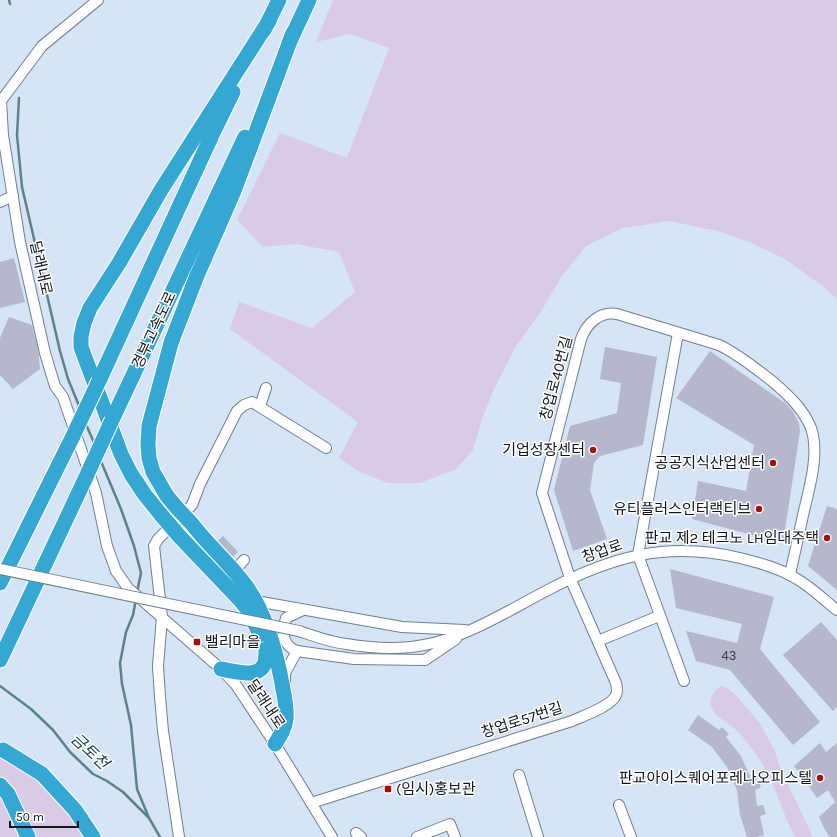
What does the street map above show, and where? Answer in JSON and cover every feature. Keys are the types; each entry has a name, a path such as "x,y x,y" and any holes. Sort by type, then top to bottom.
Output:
{"highway":[{"name":"경부고속도로","path":"0,583 99,381 212,134 279,0"},
{"name":"경부고속도로","path":"1,656 309,0"},
{"path":"269,21 161,190 119,263 90,308 84,323 81,337 81,347 121,454 131,474 145,496 162,516 232,591 248,611 270,658 280,718 275,744"},
{"path":"275,744 285,726 285,701 279,667 273,646 256,601 234,571 167,496 153,472 149,458 148,444 149,426 171,343 196,278 234,191 293,33"},
{"path":"221,668 240,672 254,672 263,667 266,648"},
{"path":"3,750 42,774 74,810 93,837"},
{"path":"0,784 8,794 26,832"}],"street":[{"name":"달래내로","path":"98,0 42,46 1,101 2,135 20,242 54,386 64,397 96,492 107,546 116,571 128,588 221,668 236,685 275,744 332,837"},
{"path":"0,202 13,196"},
{"name":"창업로40번길","path":"570,578 542,491 583,334 587,326 595,320 605,314 612,313 719,345 751,365 792,400 804,415 810,426 814,447 808,492 790,575"},
{"path":"678,333 638,555 684,681"},
{"path":"260,406 266,388"},
{"path":"179,837 164,738 160,697 158,666 162,617 154,546 158,539 192,505 200,484 238,411 244,405 252,402 260,406 326,448"},
{"name":"창업로","path":"469,630 570,578 611,562 656,552 690,550 730,556 773,567 805,584 837,610"},
{"path":"234,571 244,560"},
{"path":"0,569 299,631 345,644 376,647 424,646 451,638 469,630"},
{"name":"창업로57번길","path":"311,803 566,722 590,713 613,700 618,690 616,683 570,578"},
{"path":"256,601 402,627 469,630"},
{"path":"303,610 286,618 283,630 286,642 291,649 354,659 425,660 469,630"},
{"path":"598,641 659,616"},
{"path":"285,701 285,674 297,651"},
{"path":"519,775 538,837"},
{"path":"620,805 631,837"},
{"path":"417,837 450,824 455,837"}],"shaded area":[{"path":"333,0 837,0 837,299 825,288 785,259 752,243 718,231 669,221 623,228 586,246 562,276 540,313 516,346 493,391 481,422 473,450 456,469 420,483 388,483 360,472 339,458 358,422 230,329 239,302 312,328 355,292 339,252 296,244 263,247 237,220 280,133 347,158 389,48 350,34 316,42"},
{"path":"721,686 726,687 735,694 761,725 775,752 781,770 813,837 795,837 770,778 760,760 739,732 719,717 712,709 712,696"},
{"path":"0,748 42,774 93,837 0,837"}],"building":[{"path":"14,258 25,302 0,308 0,262"},
{"path":"9,317 32,325 38,349 40,369 13,389 0,375 0,338"},
{"name":"기업성장센터","path":"605,347 657,357 643,445 600,456 594,463 590,490 607,539 573,551 554,490 570,426 617,413 621,383 600,379"},
{"name":"공공지식산업센터","path":"710,351 785,403 792,410 799,423 800,431 783,543 692,519 698,481 746,491 754,445 676,398"},
{"name":"판교 제2 테크노 LH임대주택","path":"827,506 837,509 837,590 808,566"},
{"path":"223,536 238,552 233,557 218,541"},
{"path":"670,569 774,597 760,649 820,722 793,745 730,670 696,661 686,631 737,643 742,624 676,608"},
{"path":"821,622 837,640 837,707 833,711 783,655"},
{"path":"698,715 719,730 722,727 729,734 726,737 741,756 751,779 756,777 761,787 755,790 757,806 763,805 766,814 760,816 764,835 747,837 740,815 737,790 727,767 712,747 688,730"},
{"name":"판교아이스퀘어포레나오피스텔","path":"820,743 826,752 837,743 837,837 830,837 819,817 835,802 828,790 817,798 794,766"}],"waterway":[{"path":"9,0 10,4"},
{"path":"19,98 17,135 22,187 60,351 68,379 80,408"},
{"path":"85,422 95,445"},
{"path":"100,459 121,509 134,546 141,573 137,592"},
{"path":"136,599 133,615 126,632 120,663 122,684 131,725 137,789 149,818"},
{"name":"금토천","path":"0,686 31,709 53,730 70,752 93,774 107,781 123,792 149,818 160,837"}],"place":[{"name":"기업성장센터","path":"593,450"},
{"name":"공공지식산업센터","path":"773,463"},
{"name":"유티플러스인터랙티브","path":"759,509"},
{"name":"판교 제2 테크노 LH임대주택","path":"827,538"},
{"name":"밸리마을","path":"197,642"},
{"name":"판교아이스퀘어포레나오피스텔","path":"820,778"},
{"name":"(임시)홍보관","path":"388,789"}]}
